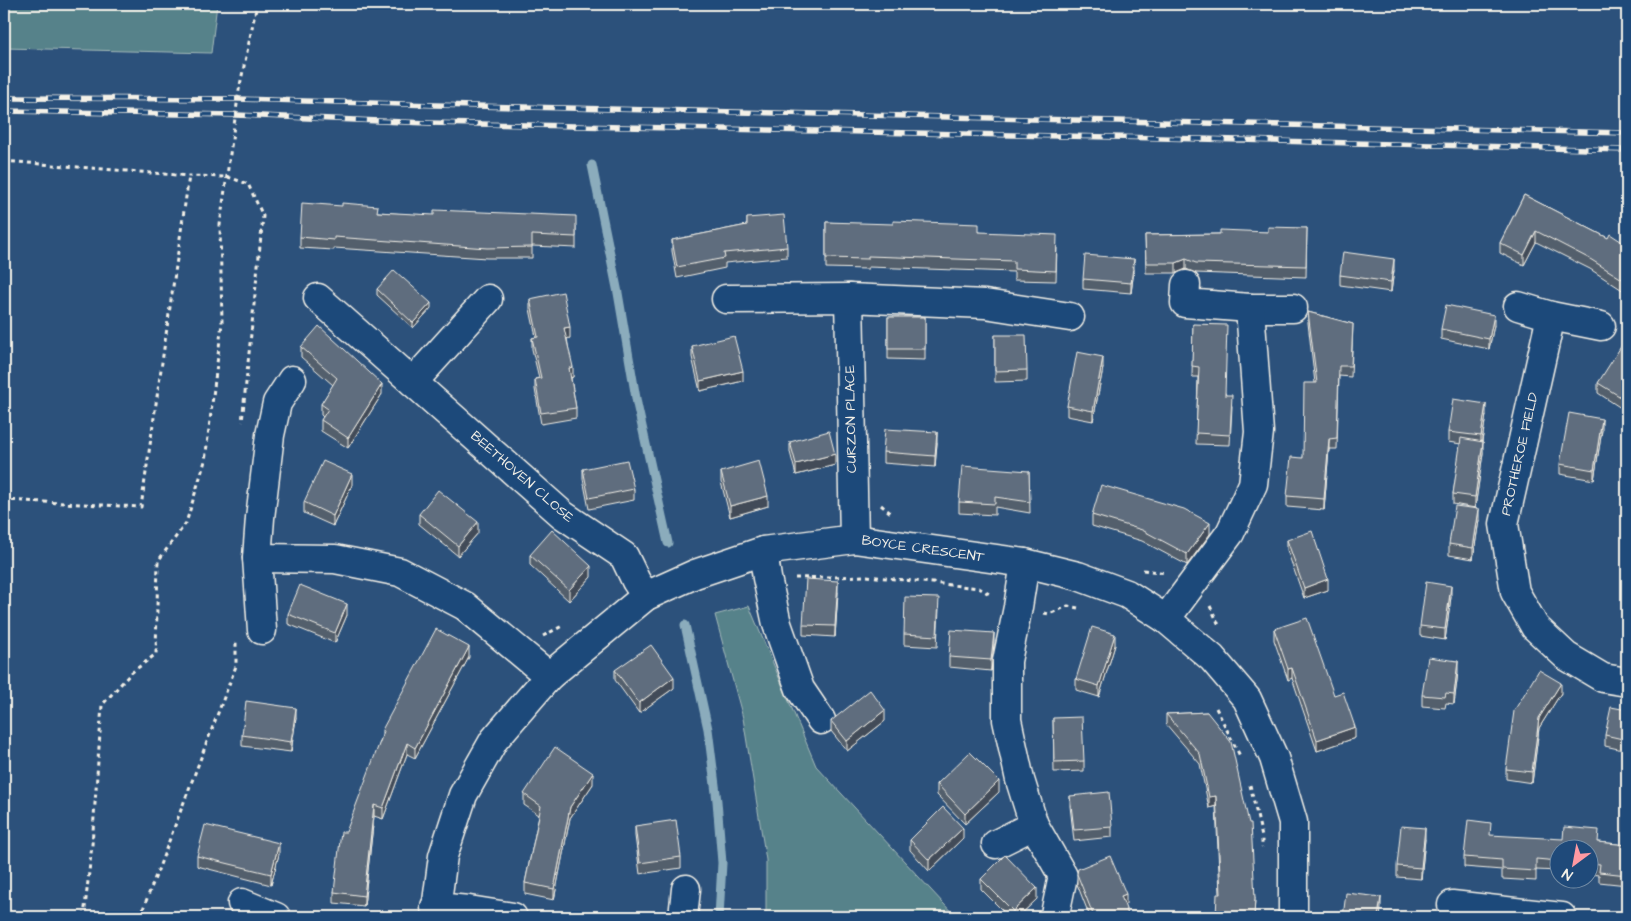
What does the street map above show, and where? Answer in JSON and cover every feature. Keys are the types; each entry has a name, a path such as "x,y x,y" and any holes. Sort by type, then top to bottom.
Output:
{"street":[{"path":"1186,285 1185,303 1250,308 1293,308"},
{"name":"BEETHOVEN CLOSE","path":"318,298 563,515 624,556 636,581 646,596"},
{"path":"726,299 849,298 984,304 1070,316"},
{"name":"CURZON PLACE","path":"849,298 854,539"},
{"path":"413,382 488,300"},
{"path":"1518,306 1551,316 1601,326"},
{"path":"1166,618 1230,533 1253,484 1259,432 1250,308"},
{"name":"PROTHEROE FIELD","path":"1551,316 1504,524 1515,592 1535,627 1566,656 1603,678 1627,682"},
{"path":"262,630 257,558 260,518 270,435 277,403 292,380"},
{"name":"BOYCE CRESCENT","path":"435,912 443,856 463,795 494,740 549,676 646,596 695,574 763,551 854,539 1025,563 1078,576 1127,594 1166,618 1212,658 1247,699 1274,758 1293,822 1292,917"},
{"path":"763,551 777,624 800,689 821,720"},
{"path":"257,558 335,559 400,572 465,606 549,676"},
{"path":"1025,563 1007,661 1007,720 1020,780 1034,825 1063,876 1056,914"},
{"path":"996,844 1034,825"},
{"path":"684,917 686,889"},
{"path":"242,903 276,917"},
{"path":"1452,905 1545,917"},
{"path":"435,912 469,910 513,917"}],"path":[{"path":"84,917 92,845 102,705 131,673 156,654 158,562 186,523 205,461 222,322 220,225 239,90 258,4"},
{"path":"4,161 189,176 228,177 248,184 263,216 241,429"},
{"path":"4,500 141,507 189,176"},
{"path":"767,578 867,576 978,588 990,593 996,606 1018,607 1049,614 1068,606 1086,611"},
{"path":"140,917 236,666 236,636"},
{"path":"1210,701 1216,709 1243,764"},
{"path":"1249,781 1262,837 1262,855"}],"green space":[{"path":"4,4 217,4 211,53 4,48"},
{"path":"749,606 816,766 956,917 766,917 766,860 743,718 715,615"}],"building":[{"path":"1524,195 1608,238 1610,234 1627,245 1627,282 1590,259 1536,231 1524,255 1500,243"},
{"path":"302,203 342,206 342,203 378,206 377,212 434,215 434,210 576,216 576,237 532,235 532,247 487,248 334,237 334,240 300,237"},
{"path":"784,215 787,247 724,253 725,258 677,267 672,240 747,225 747,218"},
{"path":"893,221 979,224 979,232 1057,235 1056,271 1014,269 1014,261 868,256 868,259 826,258 826,222 893,224"},
{"path":"1268,227 1307,228 1306,266 1196,263 1186,259 1176,263 1146,263 1145,235 1220,234 1220,230 1268,232"},
{"path":"1343,252 1394,259 1391,282 1340,275"},
{"path":"1085,255 1134,259 1131,283 1083,279"},
{"path":"394,270 431,303 413,323 377,289"},
{"path":"563,292 570,327 564,328 573,367 569,368 576,408 541,413 535,379 541,378 532,338 538,337 530,299"},
{"path":"1446,305 1494,315 1489,339 1441,329"},
{"path":"1308,312 1353,324 1351,366 1339,366 1337,438 1329,439 1324,499 1287,496 1291,457 1303,458 1304,383 1317,383"},
{"path":"888,317 925,317 925,349 888,349"},
{"path":"1193,324 1227,325 1225,395 1232,395 1230,435 1196,433 1199,367 1192,366"},
{"path":"319,326 382,384 348,438 321,420 328,409 321,404 337,378 301,347"},
{"path":"995,335 1026,335 1027,370 995,371"},
{"path":"734,336 743,371 700,381 692,346"},
{"path":"1622,345 1627,348 1627,395 1624,399 1598,383"},
{"path":"1077,352 1103,357 1093,411 1067,406"},
{"path":"1453,399 1486,404 1481,436 1448,432"},
{"path":"1569,413 1602,419 1594,470 1560,464"},
{"path":"885,429 937,432 935,456 883,452"},
{"path":"829,431 835,454 796,464 790,442"},
{"path":"1461,438 1483,442 1475,497 1453,494"},
{"path":"627,460 634,489 589,498 583,469"},
{"path":"323,461 352,474 333,516 304,502"},
{"path":"759,461 768,496 730,506 721,472"},
{"path":"962,466 1029,471 1030,502 995,497 995,504 959,502"},
{"path":"1101,485 1184,509 1210,523 1187,554 1142,530 1092,515"},
{"path":"438,490 478,522 458,546 419,514"},
{"path":"1455,506 1479,509 1473,548 1449,544"},
{"path":"552,530 591,566 569,590 530,555"},
{"path":"1312,531 1328,579 1304,588 1287,540"},
{"path":"806,579 838,581 835,626 803,625"},
{"path":"1426,582 1451,586 1445,629 1420,626"},
{"path":"300,585 347,604 335,633 288,614"},
{"path":"905,597 939,598 937,636 904,634"},
{"path":"1307,618 1334,695 1343,692 1355,727 1317,740 1292,668 1288,669 1274,629"},
{"path":"1092,627 1115,634 1099,686 1076,679"},
{"path":"436,629 469,647 415,748 407,743 383,808 374,805 364,896 334,892 341,832 346,832 384,731 382,730"},
{"path":"951,630 994,633 991,660 949,657"},
{"path":"651,645 674,677 639,703 615,670"},
{"path":"1428,657 1458,661 1454,694 1446,693 1445,697 1422,695"},
{"path":"1539,670 1561,683 1539,718 1532,772 1506,769 1514,711"},
{"path":"870,690 885,710 847,741 831,721"},
{"path":"246,701 296,708 291,742 242,735"},
{"path":"1611,707 1627,710 1627,740 1605,735"},
{"path":"1207,712 1231,742 1249,823 1251,823 1255,898 1254,917 1216,917 1217,894 1221,894 1216,796 1209,797 1200,754 1166,714"},
{"path":"1082,717 1084,761 1054,762 1053,718"},
{"path":"555,747 593,773 570,807 554,889 525,883 541,806 524,794"},
{"path":"970,752 999,781 965,814 937,784"},
{"path":"1109,792 1112,827 1074,830 1070,796"},
{"path":"943,807 963,828 929,860 910,840"},
{"path":"676,820 681,857 640,863 635,826"},
{"path":"1468,820 1491,823 1490,835 1548,838 1548,860 1536,859 1536,871 1502,869 1502,860 1464,857"},
{"path":"205,825 279,843 271,874 197,856"},
{"path":"1401,826 1425,828 1421,868 1397,866"},
{"path":"1564,827 1599,830 1598,842 1598,838 1563,838"},
{"path":"1598,842 1627,845 1627,875 1599,872 1600,864 1598,864"},
{"path":"1005,855 1037,888 1013,911 981,879"},
{"path":"1110,856 1126,894 1121,896 1129,917 1094,917 1077,874 1078,869"},
{"path":"1346,893 1381,897 1378,917 1343,917"}],"waterway":[{"path":"592,165 618,293 637,404 668,543"},
{"path":"685,625 708,729 717,801 722,863 719,917"}],"railway":[{"path":"4,98 238,99 1627,133"},
{"path":"4,111 235,115 428,123 1161,138 1627,150"}]}
